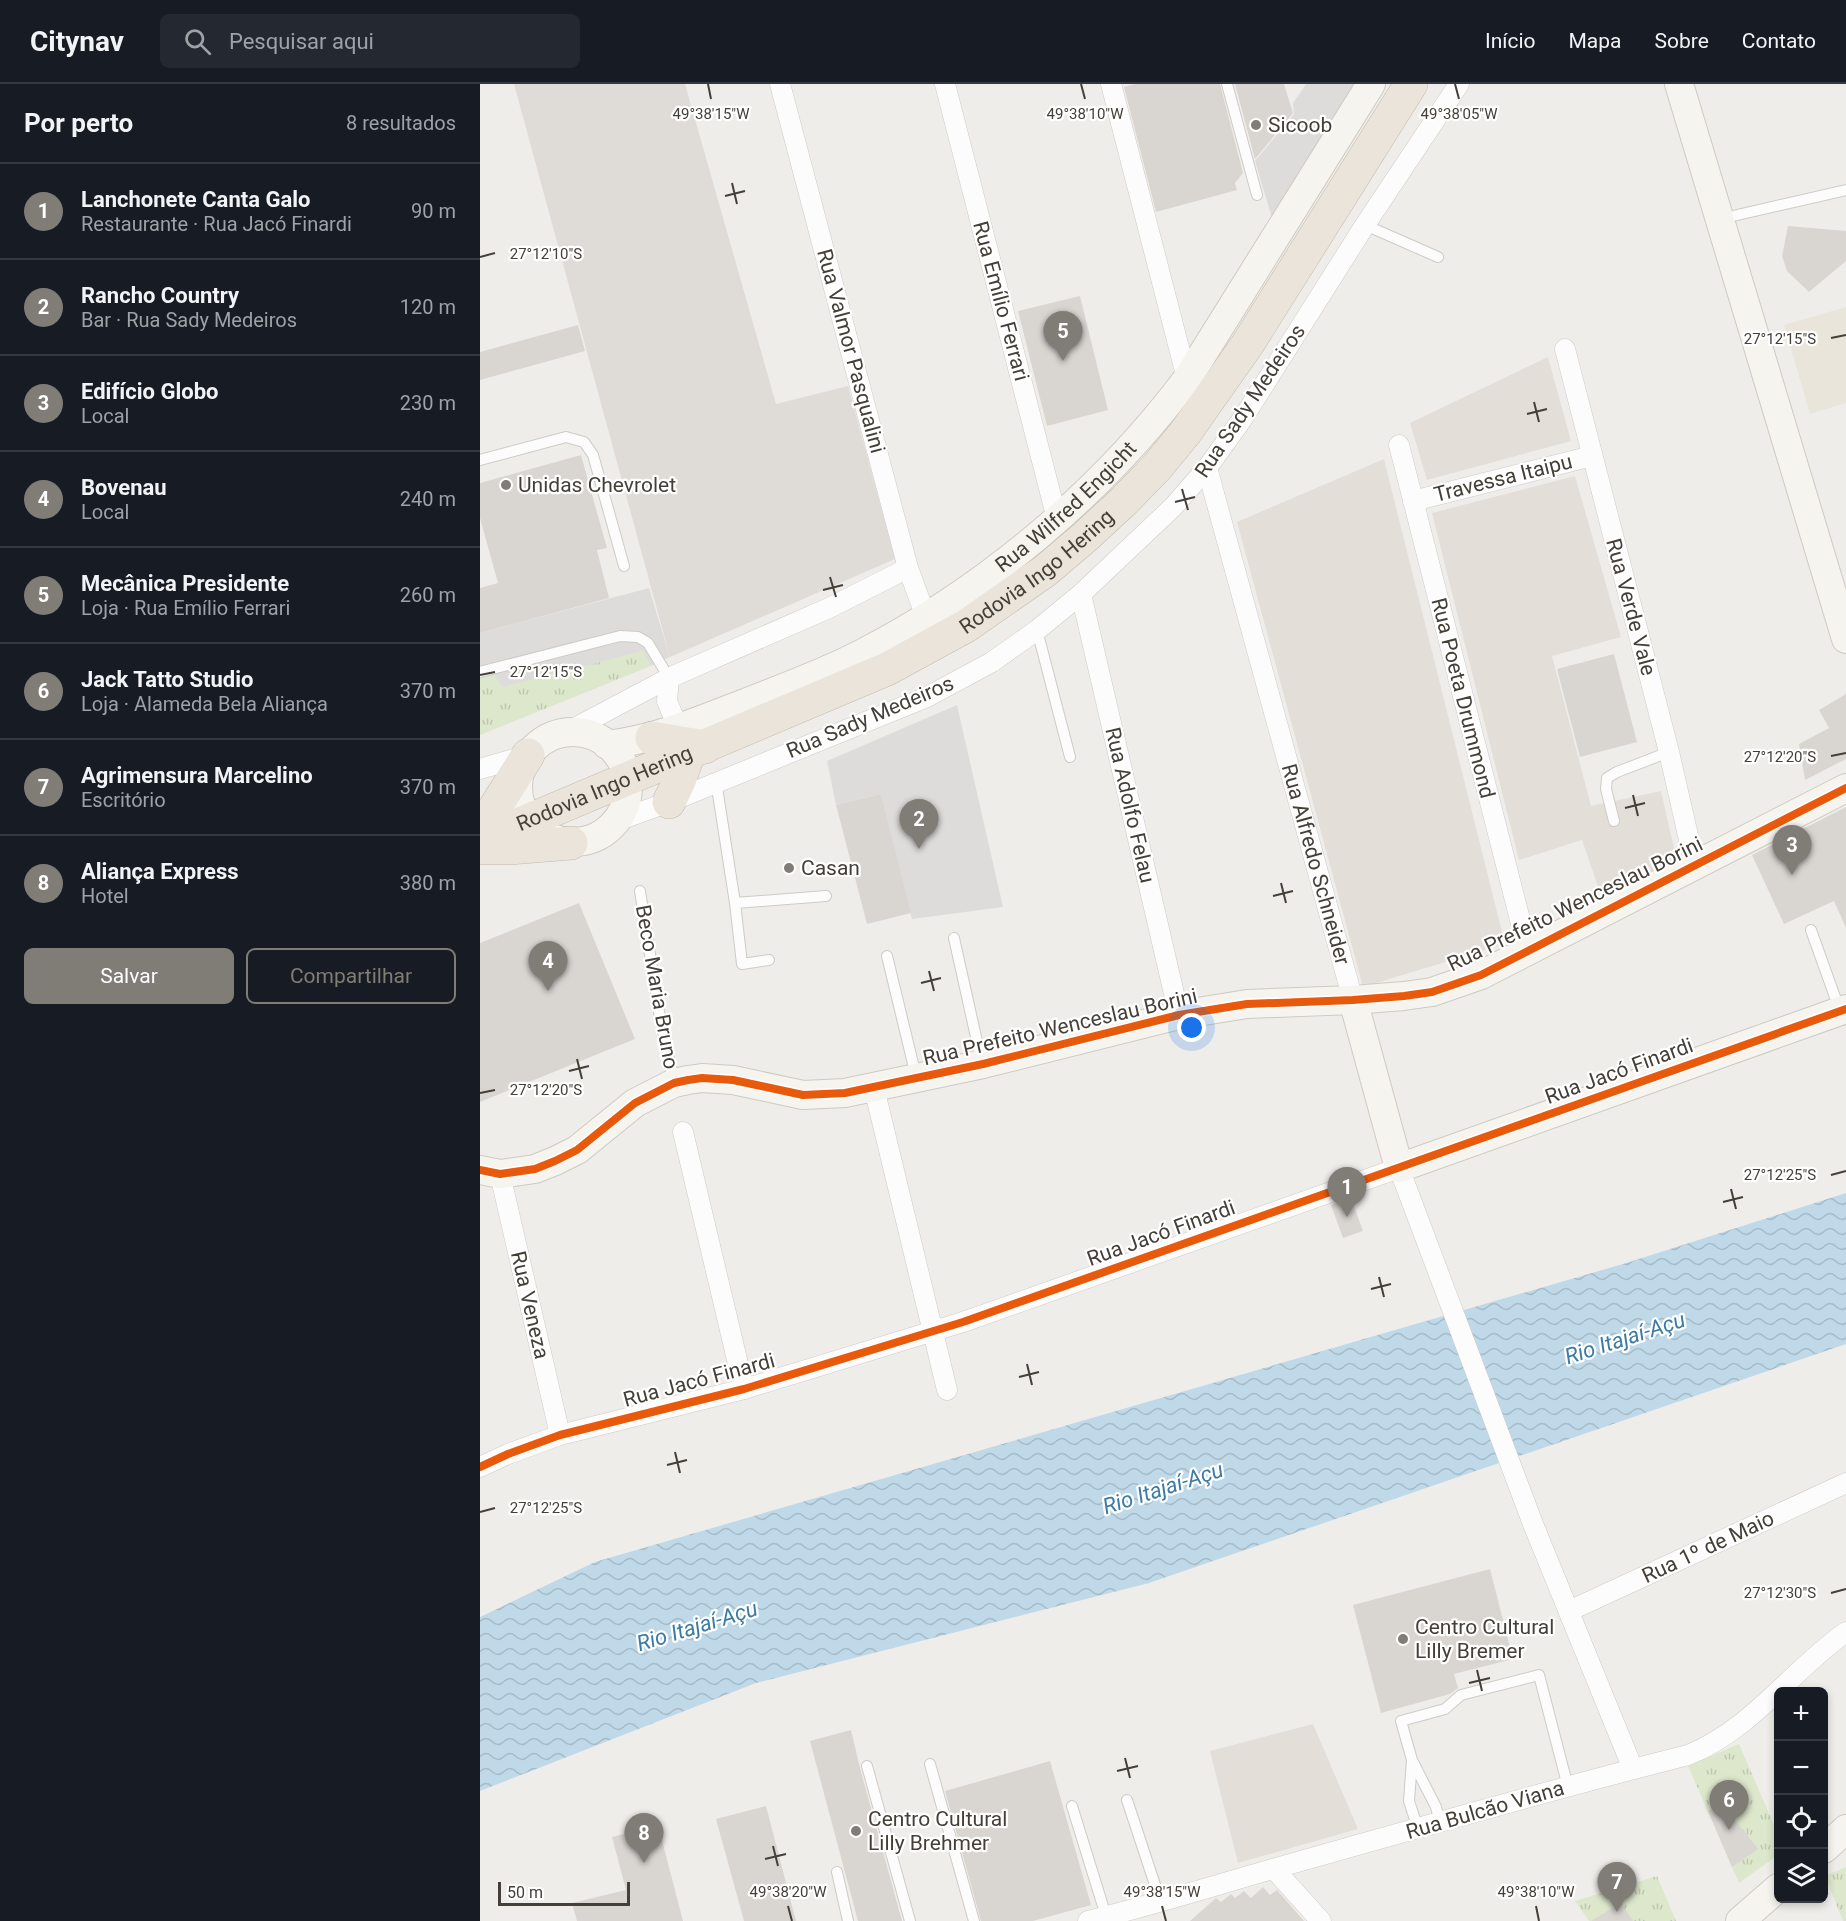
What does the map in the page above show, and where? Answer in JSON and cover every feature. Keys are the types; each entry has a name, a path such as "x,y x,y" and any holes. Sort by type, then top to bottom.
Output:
{"highway":[{"name":"Rodovia Ingo Hering","path":"480,841 629,778 682,742 887,669 966,626 1045,571 1125,501 1185,433 1215,393 1253,335 1411,84"},
{"path":"669,802 679,781 682,742"},
{"path":"480,827 528,755"},
{"path":"480,848 571,843"}],"street":[{"name":"Rua Valmor Pasqualini","path":"780,84 908,568 926,617"},
{"name":"Rua Emílio Ferrari","path":"945,84 1057,519"},
{"path":"1111,84 1186,379"},
{"name":"Rua Wilfred Engicht","path":"607,745 682,742 828,669 861,655 926,617 1008,559 1057,519 1112,468 1186,379 1371,84"},
{"name":"Rua Sady Medeiros","path":"619,820 669,802 927,697 992,662 1081,594 1173,507 1207,468 1242,418 1365,225 1459,84"},
{"path":"1679,84 1846,639"},
{"name":"Rua Verde Vale","path":"1565,349 1669,752 1695,866"},
{"name":"Rua Poeta Drummond","path":"1399,445 1528,951"},
{"name":"Travessa Itaipu","path":"1413,501 1592,456"},
{"name":"Rua Alfredo Schneider","path":"1207,468 1399,1168 1533,1524 1633,1769"},
{"path":"569,731 586,734 607,745 622,762 629,778 628,800 619,820 598,837 571,843 548,836 529,820 519,800 519,777 528,755 546,738 569,731 669,678 829,608 908,568"},
{"name":"Rua Adolfo Felau","path":"1081,594 1179,1015"},
{"path":"669,678 667,701 682,742"},
{"path":"480,769 528,755"},
{"name":"Rua Prefeito Wenceslau Borini","path":"490,1172 535,1168 577,1150 635,1103 674,1083 688,1080 715,1078 803,1095 824,1095 916,1079 1179,1015 1274,1001 1353,1000 1432,992 1454,986 1481,975 1846,788"},
{"name":"Rua Jacó Finardi","path":"480,1467 508,1454 560,1436 744,1389 1019,1303 1843,1010"},
{"path":"874,1088 947,1390"},
{"path":"682,1132 744,1389"},
{"name":"Rua Veneza","path":"490,1172 560,1436"},
{"name":"Rua 1º de Maio","path":"1569,1611 1846,1483"},
{"name":"Rua Bulcão Viana","path":"1109,1918 1418,1828 1705,1749 1739,1727 1813,1658 1846,1632"},
{"path":"1828,1845 1846,1829"},
{"path":"1274,1869 1321,1921"},
{"path":"1740,1921 1774,1892"}],"lane":[{"path":"1227,84 1257,195"},
{"path":"1720,219 1846,190"},
{"path":"1365,225 1438,257"},
{"path":"480,460 566,437 584,442 593,454 624,566"},
{"path":"1036,630 1070,757"},
{"path":"480,672 620,636 638,637 648,643 669,678"},
{"path":"1614,821 1606,789 1607,778 1669,752"},
{"path":"716,781 742,964 769,960"},
{"name":"Beco Maria Bruno","path":"640,891 659,1012 674,1083"},
{"path":"735,903 825,896"},
{"path":"1811,930 1843,1010"},
{"path":"954,938 982,1064"},
{"path":"887,956 916,1079"},
{"path":"1440,1822 1436,1808 1412,1760 1401,1721 1445,1708 1461,1695 1539,1675 1568,1786"},
{"path":"1412,1760 1409,1801 1418,1828"},
{"path":"930,1764 974,1921"},
{"path":"867,1766 910,1921"},
{"path":"1128,1800 1161,1903"},
{"path":"1072,1806 1109,1918"},
{"path":"837,1872 848,1921"}],"shaded area":[{"path":"514,84 685,84 776,404 848,386 895,559 670,657"},
{"path":"1306,84 1357,84 1272,218 1255,161 1294,114 1293,103"},
{"path":"1846,307 1846,403 1810,414 1784,325"},
{"path":"1548,357 1571,441 1427,480 1410,423"},
{"path":"1384,459 1505,944 1363,987 1237,522"},
{"path":"1575,476 1621,637 1552,656 1591,806 1661,791 1676,857 1602,898 1582,840 1519,860 1432,513"},
{"path":"649,588 670,657 651,666 643,651 502,687 494,674 480,677 480,633"},
{"path":"957,705 1003,907 912,919 881,794 836,805 827,761"},
{"path":"1313,1724 1358,1829 1238,1863 1210,1751"}],"green space":[{"path":"643,651 651,666 480,735 480,677 494,674 502,686"},
{"path":"1739,1744 1774,1825 1774,1858 1739,1883 1688,1766"},
{"path":"1846,1867 1846,1921 1843,1921 1828,1884 1828,1875"},
{"path":"1657,1876 1676,1921 1589,1921 1575,1901"}],"water":[{"name":"Rio Itajaí-Açu","path":"1846,1193 1846,1344 1149,1583 756,1683 480,1791 480,1617 595,1562 1623,1264"}],"building":[{"path":"1135,84 1220,84 1243,173 1235,183 1237,190 1156,212 1124,87"},
{"path":"1235,84 1284,84 1293,113 1255,159"},
{"path":"1788,226 1846,231 1846,261 1809,292 1787,271 1782,256"},
{"path":"1080,296 1108,410 1047,426 1018,311"},
{"path":"578,325 585,351 480,380 480,352"},
{"path":"581,455 607,548 597,550 609,598 480,633 480,588 498,583 480,518 480,483"},
{"path":"1614,654 1637,742 1580,757 1557,669"},
{"path":"1846,694 1846,759 1805,780 1799,744 1829,728 1819,710"},
{"path":"881,794 911,913 867,924 836,805"},
{"path":"1846,807 1846,928 1834,901 1784,924 1752,855"},
{"path":"579,903 635,1039 480,1102 480,943"},
{"path":"1351,1198 1363,1231 1343,1238 1331,1205"},
{"name":"Centro Cultural Lilly Bremer","path":"1490,1569 1513,1659 1454,1674 1458,1688 1450,1694 1381,1713 1353,1605"},
{"name":"Centro Cultural Lilly Brehmer","path":"851,1730 902,1921 858,1921 810,1741"},
{"path":"1050,1761 1091,1905 1033,1921 981,1921 945,1791"},
{"path":"1723,1804 1758,1849 1732,1867 1708,1811"},
{"path":"766,1806 796,1921 744,1921 716,1819"},
{"path":"658,1825 683,1921 577,1921 572,1903 626,1890 612,1837"},
{"path":"1263,1887 1270,1895 1277,1890 1304,1921 1190,1921 1216,1898 1221,1902 1231,1894 1235,1898 1244,1891 1251,1898"},
{"path":"1621,1903 1633,1921 1591,1921"}],"cycle path":[{"path":"480,1170 500,1174 535,1169 555,1161 577,1150 635,1103 674,1083 688,1080 702,1078 733,1080 803,1095 845,1093 983,1064 1179,1015 1247,1004 1353,1000 1432,992 1481,975 1846,788"},
{"path":"480,1467 560,1435 744,1389 963,1322 1846,1009"}],"place":[{"name":"Sicoob","path":"1256,125"},
{"name":"Mecânica Presidente","path":"1063,361"},
{"name":"Unidas Chevrolet","path":"506,485"},
{"name":"Rancho Country","path":"919,849"},
{"name":"Casan","path":"789,868"},
{"name":"Edifício Globo","path":"1792,875"},
{"name":"Bovenau","path":"548,991"},
{"name":"Lanchonete Canta Galo","path":"1347,1217"},
{"name":"Centro Cultural Lilly Bremer","path":"1403,1639"},
{"name":"Jack Tatto Studio","path":"1729,1830"},
{"name":"Centro Cultural Lilly Brehmer","path":"856,1831"},
{"name":"Aliança Express","path":"644,1863"},
{"name":"Agrimensura Marcelino","path":"1617,1912"}]}
